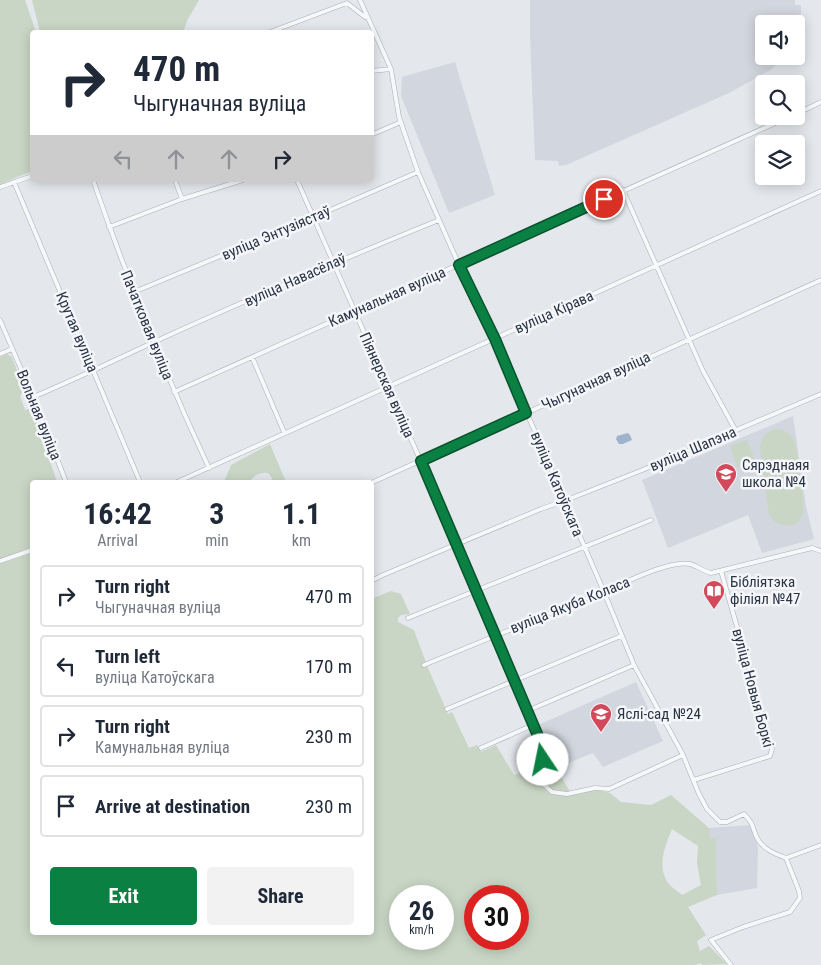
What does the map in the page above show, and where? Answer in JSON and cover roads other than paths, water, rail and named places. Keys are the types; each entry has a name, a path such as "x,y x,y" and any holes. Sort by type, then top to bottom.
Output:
{"street":[{"name":"вуліца Катоўскага","path":"360,0 373,30"},
{"path":"275,30 347,3 364,17 367,16"},
{"name":"вуліца Катоўскага","path":"374,32 390,69 401,122 418,172 459,265 495,339 634,665 683,755 707,810 720,822 727,822 744,814 754,827 758,841 765,848 786,858"},
{"path":"374,71 390,69"},
{"path":"805,110 821,102"},
{"path":"374,134 401,122"},
{"name":"Камунальная вуліца","path":"174,392 770,125"},
{"name":"вуліца Энтузіястаў","path":"134,292 418,172"},
{"path":"0,187 30,177"},
{"name":"Крутая вуліца","path":"14,182 139,480"},
{"name":"Пачатковая вуліца","path":"93,182 153,342 209,468"},
{"path":"176,182 182,199"},
{"path":"109,227 182,199 237,182"},
{"name":"Піянерская вуліца","path":"298,182 421,461 534,725 544,753 540,769 541,782 552,792 567,794 595,788 609,789 683,755"},
{"path":"622,190 703,371 736,431"},
{"name":"вуліца Кірава","path":"182,480 284,432 495,339 821,191"},
{"name":"вуліца Навасёлаў","path":"33,397 93,372 153,342 333,263 439,220"},
{"name":"Чыгуначная вуліца","path":"374,482 821,280"},
{"name":"Вольная вуліца","path":"0,320 65,480"},
{"path":"0,354 12,349"},
{"path":"252,357 284,432"},
{"name":"вуліца Шапэна","path":"374,580 541,509 564,502 736,431 821,394"},
{"path":"408,618 651,520"},
{"path":"721,571 812,548 821,551"},
{"path":"0,561 30,551"},
{"name":"вуліца Якуба Коласа","path":"424,664 654,570 673,565 690,564 704,572 721,571"},
{"name":"вуліца Новыя Боркі","path":"694,780 770,756 772,749 721,571"},
{"path":"447,709 621,636"},
{"path":"527,711 634,665"},
{"path":"481,748 534,725"},
{"path":"731,965 711,940 743,927 790,912 800,898 786,858 821,845"}],"water":[{"path":"628,433 632,440 619,444 616,439 617,436"}],"place":[{"name":"Сярэднаяя школа №4","path":"726,493"},
{"name":"Бібліятэка філіял №47","path":"714,610"},
{"name":"Яслі-сад №24","path":"601,733"}]}
